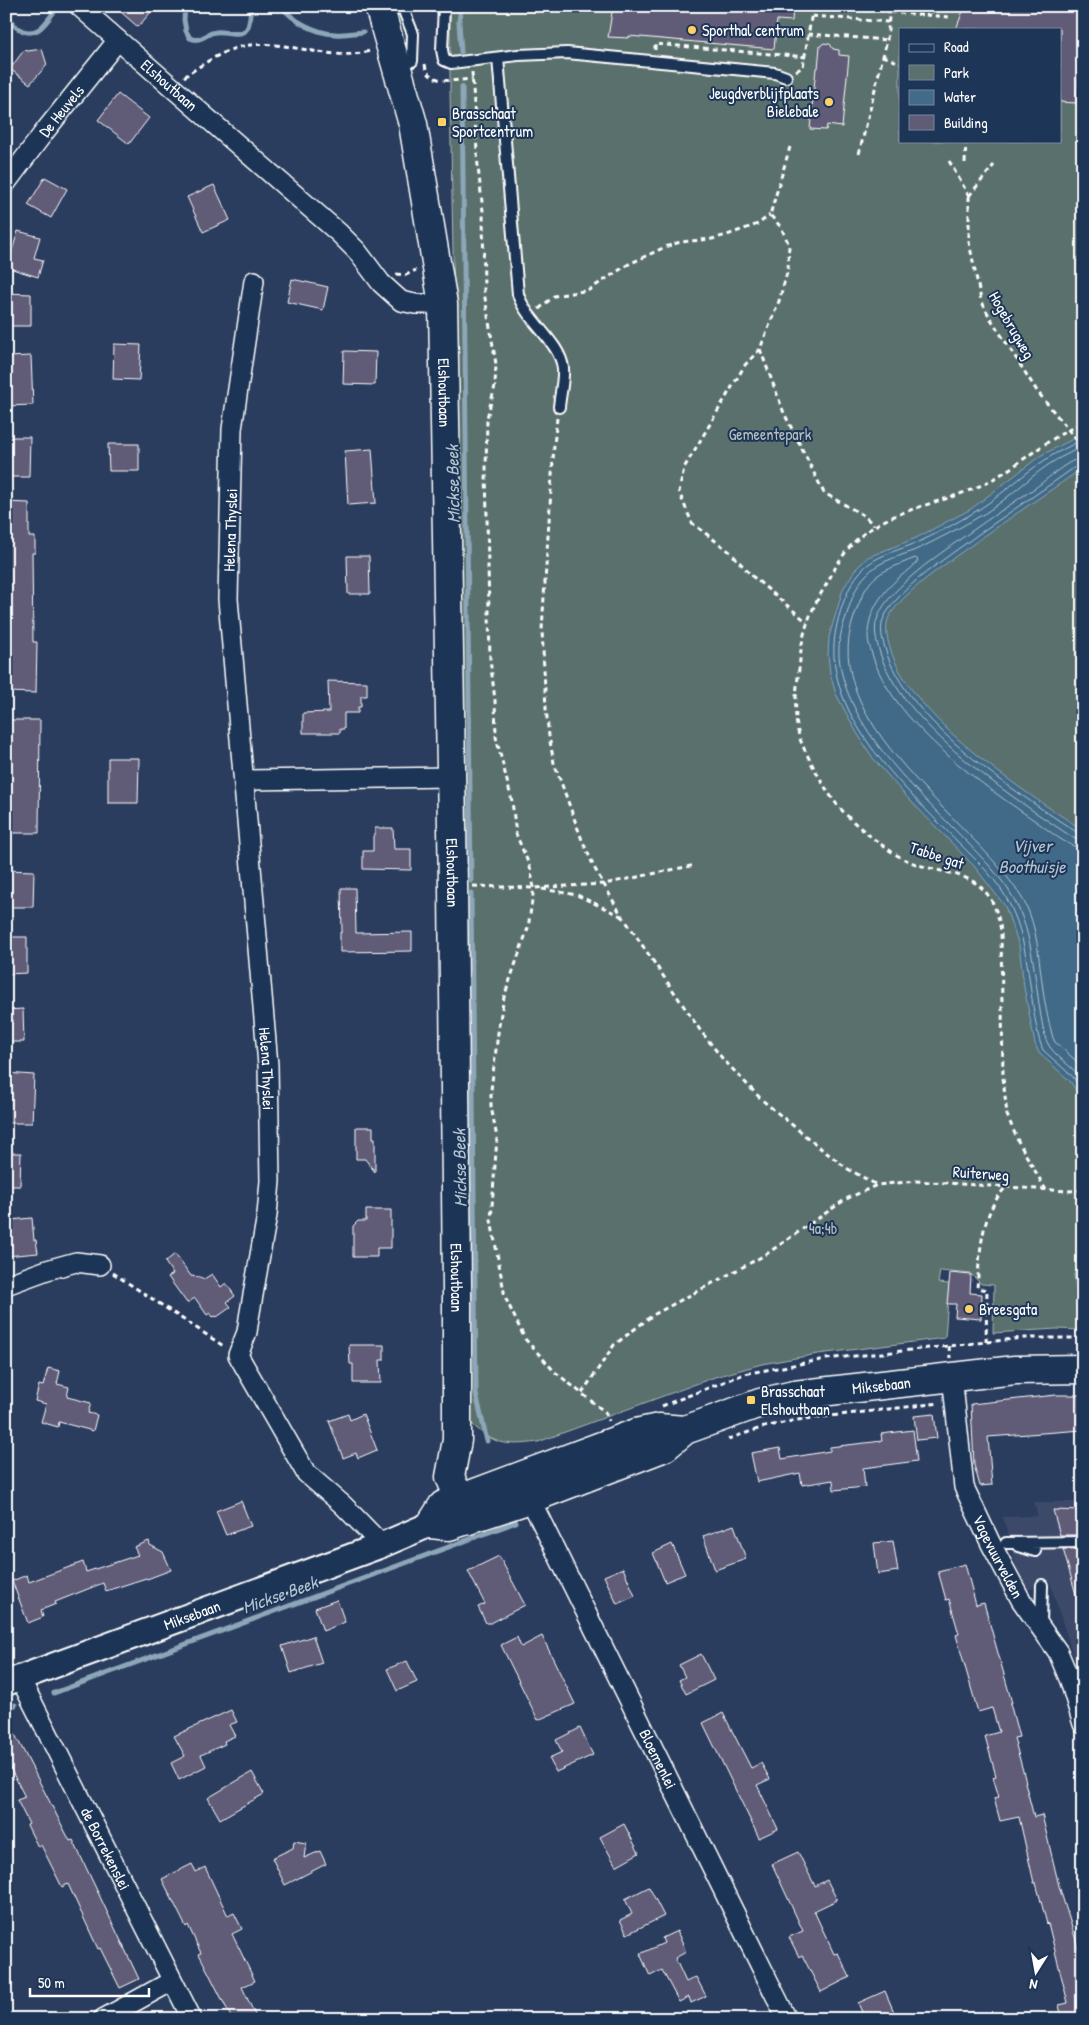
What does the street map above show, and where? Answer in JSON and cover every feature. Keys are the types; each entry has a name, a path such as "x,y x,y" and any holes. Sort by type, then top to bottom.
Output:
{"main road":[{"name":"Elshoutbaan","path":"379,6 413,124 443,304 451,777 457,1440 472,1470 473,1506"},
{"name":"Elshoutbaan","path":"394,6 419,64 426,121 438,182 444,228 447,274 443,304"},
{"name":"Miksebaan","path":"431,1524 449,1526 473,1506 542,1468 616,1439 760,1403 794,1395 954,1389 1015,1370 1083,1369"},
{"name":"Miksebaan","path":"473,1506 530,1500 666,1428"}],"street":[{"name":"Elshoutbaan","path":"79,6 339,233 357,250 389,292 401,301 415,304 443,304"},
{"name":"De Heuvels","path":"6,183 118,40"},
{"name":"Helena Thyslei","path":"238,1355 247,1332 267,1215 270,1181 268,1065 228,599 232,429 254,281"},
{"path":"244,780 451,777"},
{"path":"6,1285 76,1262 100,1265"},
{"path":"238,1355 306,1473 343,1505 382,1545"},
{"name":"Vagevuurvelden","path":"954,1389 964,1487 988,1538 1021,1600 1058,1652 1070,1681 1083,1724"},
{"path":"530,1500 530,1492 542,1468"},
{"name":"Bloemenlei","path":"530,1500 787,2019"},
{"name":"Miksebaan","path":"13,1680 382,1545 431,1524"},
{"name":"de Borrekenslei","path":"13,1680 192,2019"},
{"path":"103,2019 172,1981"}],"lane":[{"path":"402,6 413,34 419,64"},
{"path":"444,6 442,50 444,60 451,63 518,55 567,53 775,73 786,77"},
{"path":"498,58 518,294 521,305 558,355 563,368 559,407"},
{"path":"988,1538 1035,1551"},
{"path":"1006,1543 1083,1542"},
{"path":"1041,1628 1042,1586"}],"path":[{"path":"803,67 813,6"},
{"path":"860,154 887,40 890,6"},
{"path":"890,12 950,16"},
{"path":"812,16 888,22"},
{"path":"808,34 887,40"},
{"path":"170,86 210,59 228,50 245,45 275,44 350,56 377,49"},
{"path":"654,61 655,44 806,57"},
{"path":"883,56 899,63"},
{"path":"419,64 431,76 445,80 473,79 478,167 483,211 484,292 496,369 495,386 487,418 486,470 490,659 495,700 496,737 512,802 516,834 530,867 534,888 528,928 504,997 499,1025 491,1090 491,1106 496,1138 491,1220 505,1298 520,1329 530,1346 546,1364 605,1412 611,1426"},
{"path":"965,162 966,142"},
{"path":"529,317 554,296 589,290 627,265 665,246 680,242 712,239 758,224 770,216 790,147"},
{"path":"949,161 969,196 994,165"},
{"name":"Hogebrugweg","path":"969,196 969,242 981,300 989,316 1037,391 1083,448"},
{"path":"770,216 781,227 789,245 788,269 779,301 760,349 745,365 684,468 679,492 692,523 730,552 752,576 806,622"},
{"path":"760,349 784,413 824,493 863,515 874,525"},
{"path":"559,407 553,454 542,630 546,709 549,736 559,780 582,840 604,884 625,918 705,1037 732,1070 762,1100 819,1146 848,1169 877,1185"},
{"name":"Tabbe gat","path":"1046,1190 1018,1141 1008,1115 1003,1077 1001,931 997,911 986,892 976,883 960,875 928,869 894,853 837,806 803,746 796,723 801,650 806,622 836,565 848,548 874,525 905,511 976,488 1008,471 1054,438 1070,431 1083,421"},
{"path":"476,886 534,888 604,884 695,865"},
{"path":"534,888 577,895 625,918"},
{"name":"Ruiterweg","path":"582,1393 614,1345 653,1314 765,1255 846,1199 877,1185 916,1181 1046,1190 1083,1190"},
{"path":"986,1342 987,1290 977,1288 981,1240 988,1215 1006,1187"},
{"path":"100,1265 238,1355"},
{"path":"666,1428 744,1374 826,1359 986,1342 1024,1338 1083,1338"},
{"path":"719,1442 764,1427 954,1389"}],"shaded area":[{"path":"1034,1502 1083,1502 1083,1686 1050,1583 1023,1591 1003,1517 1038,1516"}],"green space":[{"name":"Gemeentepark","path":"496,6 1083,6 1083,1330 1056,1329 993,1333 994,1285 981,1284 971,1274 940,1271 938,1283 949,1284 945,1338 818,1354 762,1364 715,1377 538,1442 515,1444 498,1441 482,1433 466,1418 456,412 450,12"}],"water":[{"name":"Vijver Boothuisje","path":"1083,431 1083,468 968,547 918,585 890,615 887,636 890,648 902,675 921,701 944,727 1001,774 1083,830 1083,1102 1070,1081 1039,1053 1035,1044 1024,987 1019,945 1005,906 974,866 904,794 873,758 836,694 830,673 828,655 829,637 843,589 855,570 868,557 916,538 971,509 1040,456 1071,440"}],"building":[{"path":"114,6 156,6 138,27"},
{"name":"Sporthal centrum","path":"613,6 793,6 792,21 777,20 774,49 629,36 629,38 608,37"},
{"path":"965,6 1083,6 1083,63 1079,62 1076,103 1062,102 1062,28 956,28"},
{"name":"Jeugdverblijfplaats Bielebale","path":"824,43 830,44 833,49 839,50 839,55 849,56 842,127 827,125 826,130 810,129 816,68 818,68 820,46"},
{"path":"42,49 47,65 30,84 10,69 24,50"},
{"path":"118,94 149,118 129,144 98,120"},
{"path":"45,177 67,189 51,218 28,205"},
{"path":"214,185 230,220 203,232 187,197"},
{"path":"18,231 40,237 34,258 43,260 38,277 6,267 6,249 12,251"},
{"path":"292,279 328,287 323,310 287,302"},
{"path":"6,293 31,294 31,326 6,326"},
{"path":"114,344 141,345 139,380 113,379"},
{"path":"344,351 376,352 375,385 343,384"},
{"path":"31,356 33,405 6,406 6,357"},
{"path":"6,437 30,437 29,477 6,477"},
{"path":"108,444 139,444 139,471 109,471"},
{"path":"372,449 376,503 348,505 345,451"},
{"path":"6,502 29,503 29,537 35,537 35,553 32,553 33,642 37,642 36,693 6,692"},
{"path":"347,556 369,556 370,594 348,594"},
{"path":"328,681 367,682 367,696 361,696 361,707 358,707 358,713 344,713 344,729 340,729 340,733 303,733 303,713 329,712"},
{"path":"7,720 40,720 39,833 6,833 6,788 9,788 9,759 6,759"},
{"path":"108,758 139,758 138,803 108,803"},
{"path":"375,828 393,828 394,849 411,849 411,870 363,869 363,851 373,851"},
{"path":"6,870 34,871 33,907 10,907 10,889 6,889"},
{"path":"341,888 355,888 356,933 412,932 412,951 340,952 340,932 342,932"},
{"path":"6,937 27,937 27,973 6,974"},
{"path":"23,1009 24,1042 6,1042 6,1010"},
{"path":"6,1073 34,1075 32,1123 6,1123"},
{"path":"356,1127 373,1127 373,1138 375,1138 375,1172 365,1159 356,1159"},
{"path":"6,1153 21,1153 20,1186 6,1186"},
{"path":"366,1210 391,1210 391,1248 377,1248 377,1257 353,1257 353,1226 358,1221 366,1221"},
{"path":"32,1218 34,1240 36,1240 38,1253 6,1256 6,1229 11,1229 10,1220"},
{"path":"175,1254 191,1276 204,1279 212,1274 221,1287 226,1283 235,1296 227,1302 231,1307 217,1317 213,1317 210,1313 207,1315 195,1298 187,1303 168,1277 173,1274 165,1262"},
{"name":"Breesgata","path":"950,1273 971,1275 970,1293 982,1294 981,1319 955,1317 956,1304 947,1304"},
{"path":"349,1345 384,1345 384,1360 380,1360 381,1383 353,1383 353,1364 350,1364"},
{"path":"48,1368 60,1371 57,1384 69,1387 67,1397 91,1403 88,1413 97,1415 93,1431 59,1422 58,1427 41,1422 46,1404 35,1401 39,1385 43,1386"},
{"path":"1056,1395 1083,1395 1083,1430 988,1437 992,1485 980,1486 974,1465 971,1404"},
{"path":"348,1414 350,1420 363,1414 377,1450 358,1458 356,1453 343,1458 329,1421"},
{"path":"934,1414 937,1438 917,1440 914,1416"},
{"path":"913,1430 917,1461 863,1468 865,1487 834,1490 833,1480 802,1485 800,1473 757,1482 751,1453 780,1448 782,1459 830,1451 830,1447 882,1441 881,1434"},
{"path":"241,1501 251,1526 226,1535 216,1511"},
{"path":"1053,1510 1083,1511 1083,1535 1060,1535"},
{"path":"734,1525 746,1559 715,1570 703,1536"},
{"path":"149,1541 150,1545 163,1552 171,1570 106,1591 103,1583 55,1602 56,1604 41,1610 43,1617 28,1623 12,1581 27,1575 29,1582 83,1562 86,1572 138,1555 134,1547"},
{"path":"893,1541 898,1571 878,1574 874,1543"},
{"path":"672,1544 685,1574 665,1582 653,1553"},
{"path":"1063,1549 1083,1549 1083,1604 1079,1605"},
{"path":"499,1556 525,1605 491,1623 486,1623 478,1607 485,1604 468,1571"},
{"path":"965,1564 976,1605 984,1603 1012,1703 1010,1703 1019,1737 1014,1738 1034,1817 1042,1815 1059,1886 1075,1937 1083,1969 1083,2019 1062,2019 1059,2005 1068,2003 1048,1923 1036,1883 1034,1883 1019,1817 1000,1821 994,1798 999,1797 993,1777 996,1776 985,1736 999,1732 992,1708 978,1712 956,1635 959,1634 949,1599 946,1600 938,1571"},
{"path":"623,1568 635,1596 617,1604 604,1576"},
{"path":"337,1600 345,1622 323,1631 315,1608"},
{"path":"313,1636 322,1663 291,1673 282,1646"},
{"path":"542,1636 575,1704 538,1720 501,1645 517,1637 521,1647"},
{"path":"701,1654 714,1680 686,1694 679,1680 685,1677 679,1665"},
{"path":"407,1661 417,1682 397,1691 387,1669"},
{"path":"231,1710 237,1722 229,1725 235,1736 224,1741 225,1744 201,1755 206,1766 179,1780 171,1763 185,1756 174,1736"},
{"path":"723,1713 751,1768 761,1763 770,1779 757,1785 778,1829 759,1838 703,1723"},
{"path":"6,1717 70,1841 73,1840 139,1979 120,1988 100,1948 98,1949 68,1884 62,1887 41,1845 38,1847 27,1825 29,1824 17,1800 25,1797 6,1760"},
{"path":"580,1728 593,1755 556,1772 549,1758 562,1752 556,1740"},
{"path":"252,1772 264,1794 220,1819 208,1798"},
{"path":"624,1824 639,1853 616,1866 600,1837"},
{"path":"294,1841 306,1843 304,1858 320,1851 326,1864 285,1885 272,1858 293,1848"},
{"path":"798,1852 815,1886 827,1880 837,1900 814,1911 834,1954 838,1953 850,1977 821,1992 802,1955 799,1957 789,1937 803,1931 772,1864"},
{"path":"192,1864 196,1872 205,1867 228,1916 234,1913 242,1929 232,1934 255,1981 242,1987 257,2019 232,2019 199,1954 201,1953 188,1925 186,1927 162,1879"},
{"path":"649,1887 664,1916 627,1934 620,1920 632,1914 625,1899"},
{"path":"677,1931 686,1952 675,1958 686,1982 696,1977 706,1996 691,2003 689,1997 679,2002 662,1970 650,1976 640,1954 664,1943 662,1938"},
{"path":"885,1991 897,2019 865,2019 858,2003"}],"waterway":[{"path":"6,15 16,27 23,31 36,31 41,28 58,6"},
{"path":"185,6 184,20 186,31 190,38 194,39 201,39 216,32 243,32 248,26 251,6"},
{"path":"281,6 292,17 312,29 338,34 363,32"},
{"path":"424,8 432,6"},
{"name":"Mickse Beek","path":"461,6 459,22 461,52"},
{"name":"Mickse Beek","path":"462,87 471,881"},
{"name":"Mickse Beek","path":"471,893 476,1394 487,1441"},
{"path":"1079,1304 1076,1275 1083,1267"},
{"name":"Mickse Beek","path":"54,1693 516,1522"},
{"name":"Mickse Beek","path":"6,1709 15,1705"}],"place":[{"name":"Sporthal centrum","path":"692,30"},
{"name":"Jeugdverblijfplaats Bielebale","path":"829,102"},
{"name":"Brasschaat Sportcentrum","path":"442,122"},
{"name":"Breesgata","path":"969,1309"},
{"name":"Brasschaat Elshoutbaan","path":"751,1400"}],"park label":[{"name":"4a;4b","path":"823,1228"}]}
